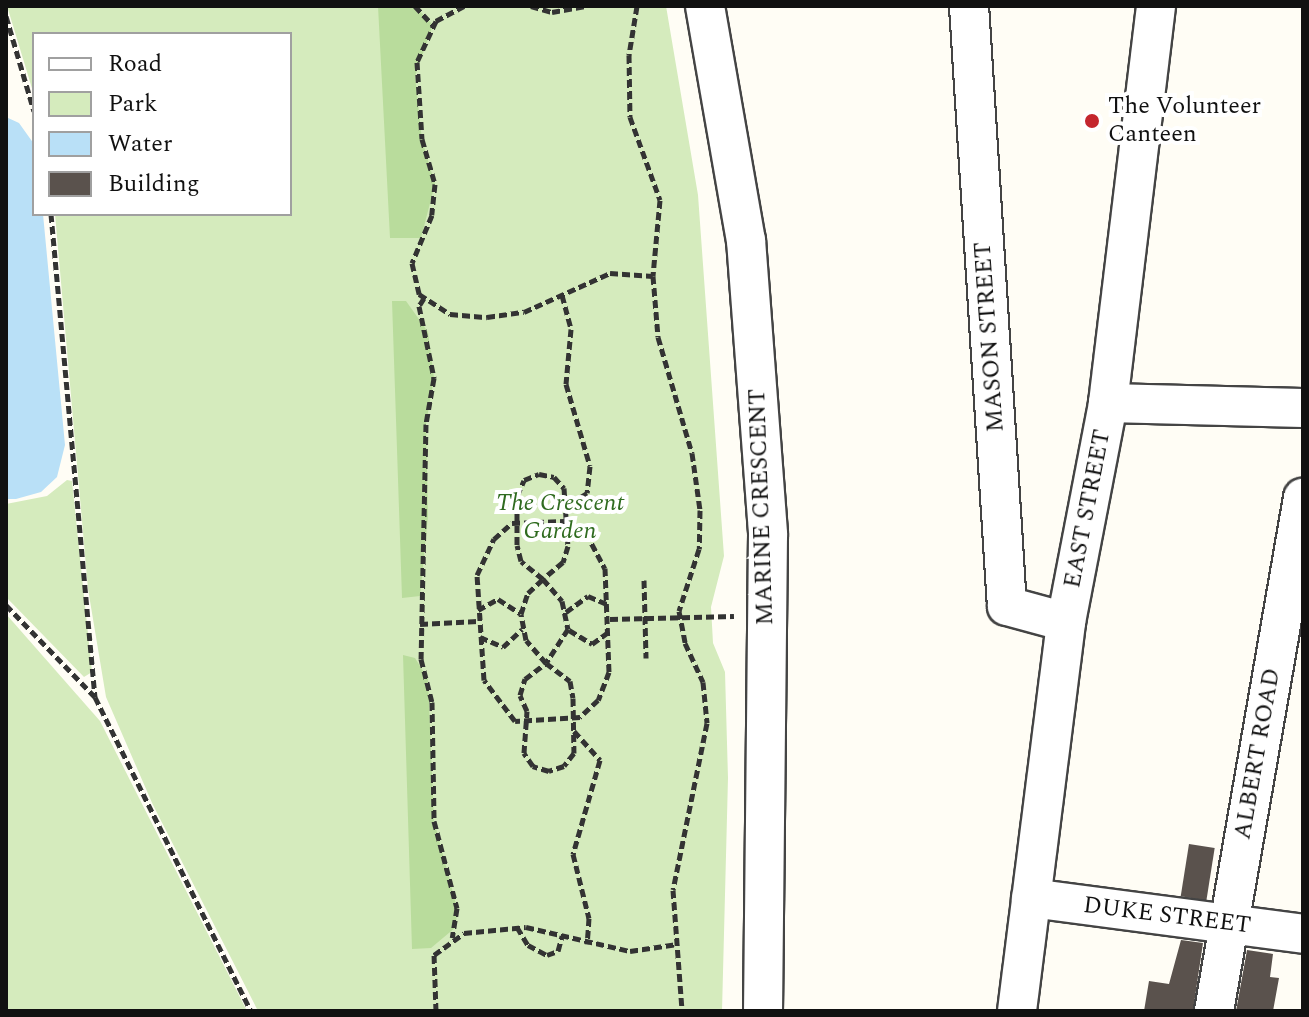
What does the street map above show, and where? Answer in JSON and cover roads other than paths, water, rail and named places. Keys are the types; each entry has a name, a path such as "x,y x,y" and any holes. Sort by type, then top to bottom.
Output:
{"street":[{"name":"MARINE CRESCENT","path":"705,6 746,240 768,535 763,1011"},
{"name":"MASON STREET","path":"969,6 1007,606 1066,622"},
{"name":"EAST STREET","path":"1017,1011 1066,622 1108,403 1156,6"},
{"path":"1108,403 1303,408"},
{"name":"ALBERT ROAD","path":"1214,1011 1303,498"},
{"name":"DUKE STREET","path":"1031,898 1303,934"}],"water":[{"path":"6,117 19,123 32,141 32,216 43,216 65,445 57,477 41,492 6,499"}],"place":[{"name":"The Volunteer Canteen","path":"1092,121"}],"park label":[{"name":"The Crescent Garden","path":"560,518"}]}
